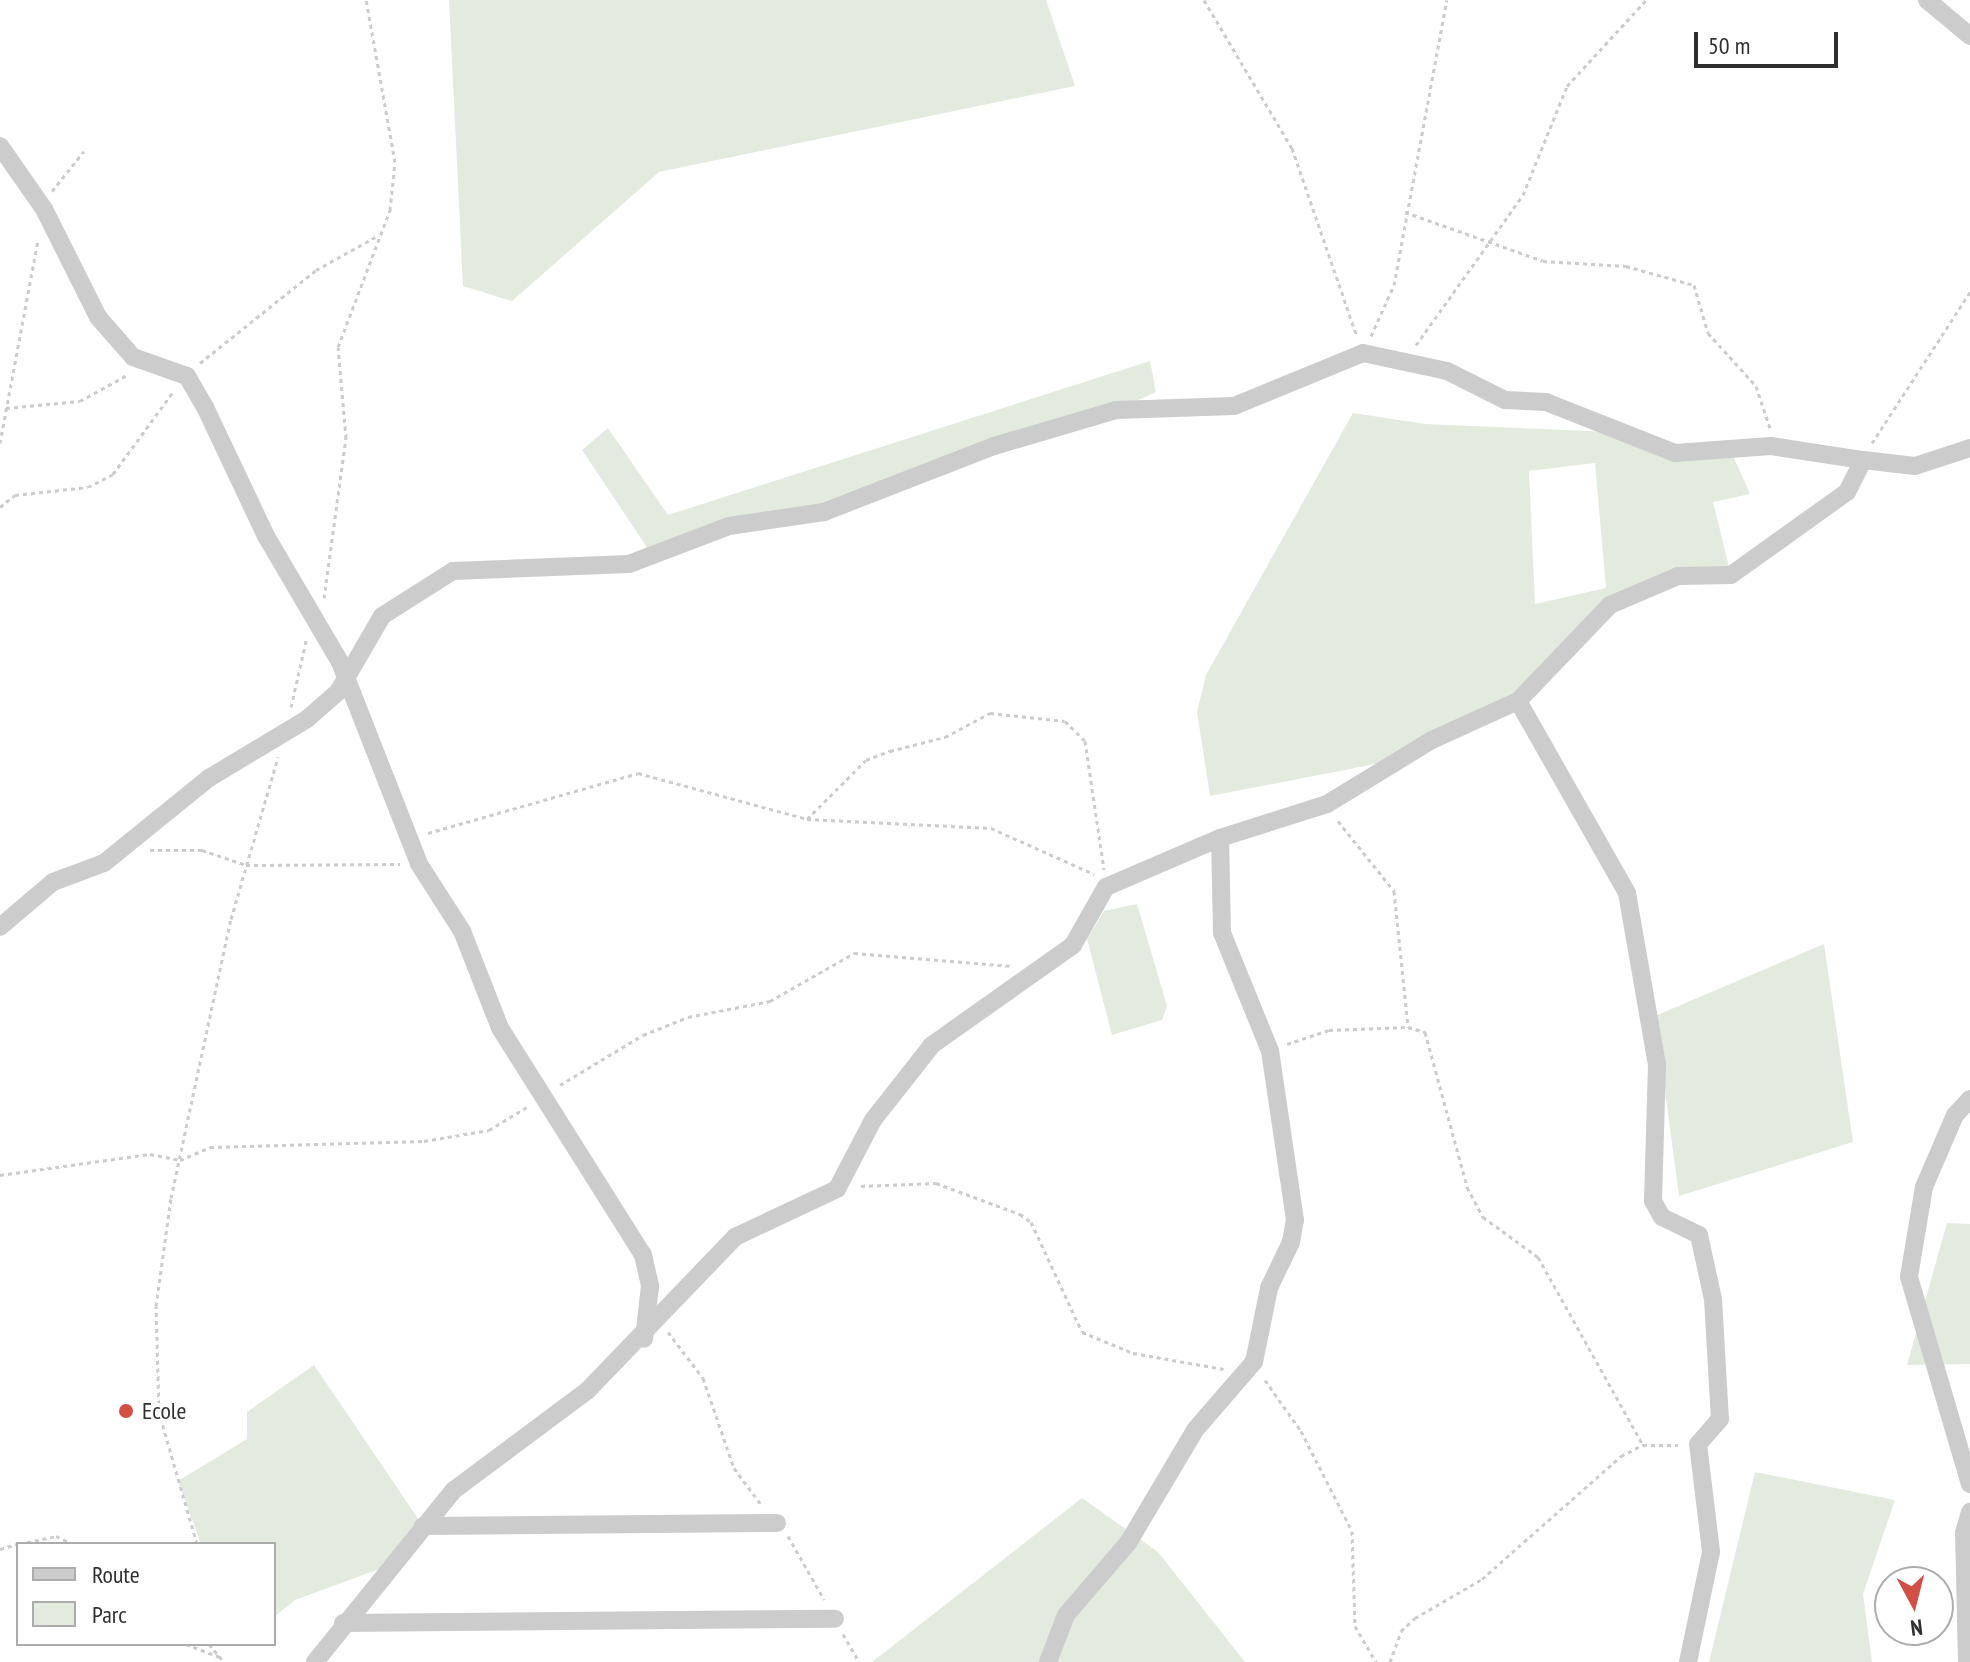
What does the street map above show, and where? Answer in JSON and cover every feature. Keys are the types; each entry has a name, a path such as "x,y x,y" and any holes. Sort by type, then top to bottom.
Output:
{"street":[{"path":"1927,0 1970,36"},
{"path":"1942,0 1949,19"},
{"path":"0,146 44,209 98,317 133,357 162,363 185,377 266,536 319,618 347,678 419,864 462,931 500,1028 643,1255 650,1286 644,1339"},
{"path":"0,927 53,882 115,855 209,778 281,739 347,678 382,616 453,571 629,564 729,526 824,512 994,446 1116,410 1234,406 1363,353 1400,364 1447,371 1505,400 1546,402 1675,453 1771,446 1915,466 1970,448"},
{"path":"315,1662 343,1623 454,1490 644,1339 735,1237 837,1189 873,1120 932,1045 1073,945 1106,887 1220,838 1327,804 1432,740 1518,701 1610,605 1678,576 1731,575 1847,492 1863,460"},
{"path":"1518,701 1627,893 1657,1065 1653,1201 1662,1217 1699,1235 1713,1299 1720,1419 1698,1444 1711,1552 1688,1662"},
{"path":"1048,1662 1066,1615 1128,1543 1195,1430 1254,1362 1269,1288 1295,1220 1270,1051 1222,933 1220,838"},
{"path":"1970,1099 1955,1115 1924,1187 1909,1277 1970,1484"},
{"path":"1967,1662 1964,1533 1970,1512"},
{"path":"423,1526 777,1523"},
{"path":"343,1623 835,1619"}],"path":[{"path":"196,1542 159,1412 156,1306 171,1198 246,865 281,739 298,656 319,618 346,438 338,347 380,234 395,162 366,0"},
{"path":"1204,0 1292,148 1363,353"},
{"path":"1363,353 1394,285 1405,212 1432,108 1447,0"},
{"path":"1400,364 1523,195 1567,86 1646,0"},
{"path":"0,443 44,209 59,176 84,151"},
{"path":"1405,212 1543,261 1626,266 1694,285 1708,333 1747,374 1769,413 1771,446"},
{"path":"0,507 15,495 88,487 113,474 185,377 316,270 380,234"},
{"path":"1863,460 1970,292"},
{"path":"6,408 80,401 162,363"},
{"path":"807,819 866,760 945,737 990,713 1065,721 1085,741 1106,887"},
{"path":"409,838 623,772 807,819 991,828 1087,866 1106,887"},
{"path":"1327,804 1394,891 1408,1027"},
{"path":"115,855 202,850 246,865 419,864"},
{"path":"1270,1051 1329,1030 1408,1027 1425,1032 1467,1187 1483,1217 1538,1257 1643,1445"},
{"path":"837,1189 936,1183 1020,1214 1031,1222 1082,1332 1133,1353 1206,1362 1242,1377"},
{"path":"659,1320 703,1378 734,1468 777,1523 859,1662"},
{"path":"1254,1362 1301,1431 1352,1531 1355,1626 1376,1662"},
{"path":"1390,1662 1401,1631 1415,1618 1482,1579 1609,1466 1643,1445 1698,1444"},
{"path":"28,1542 56,1536 69,1542"},
{"path":"191,1646 223,1660"}],"green space":[{"path":"449,0 1046,0 1075,86 659,172 512,301 463,286"},
{"path":"1150,361 1156,392 1116,410 824,512 771,516 654,558 582,450 608,428 668,515"},
{"path":"1353,413 1425,424 1612,432 1675,454 1730,449 1750,494 1713,502 1731,575 1678,576 1610,605 1526,694 1401,759 1210,796 1197,712 1206,675","holes":["1595,463 1606,588 1535,604 1529,471"]},
{"path":"1137,904 1167,1006 1162,1020 1112,1035 1087,939 1104,911"},
{"path":"1824,944 1853,1142 1679,1196 1655,1016"},
{"path":"1947,1223 1970,1224 1970,1364 1907,1365"},
{"path":"314,1365 423,1526 385,1567 295,1600 276,1615 276,1542 200,1542 178,1481 247,1439 247,1412"},
{"path":"1755,1472 1895,1500 1863,1594 1872,1662 1709,1662"},
{"path":"1082,1498 1158,1552 1245,1662 872,1662"}],"place":[{"name":"Ecole","path":"126,1411"}]}
